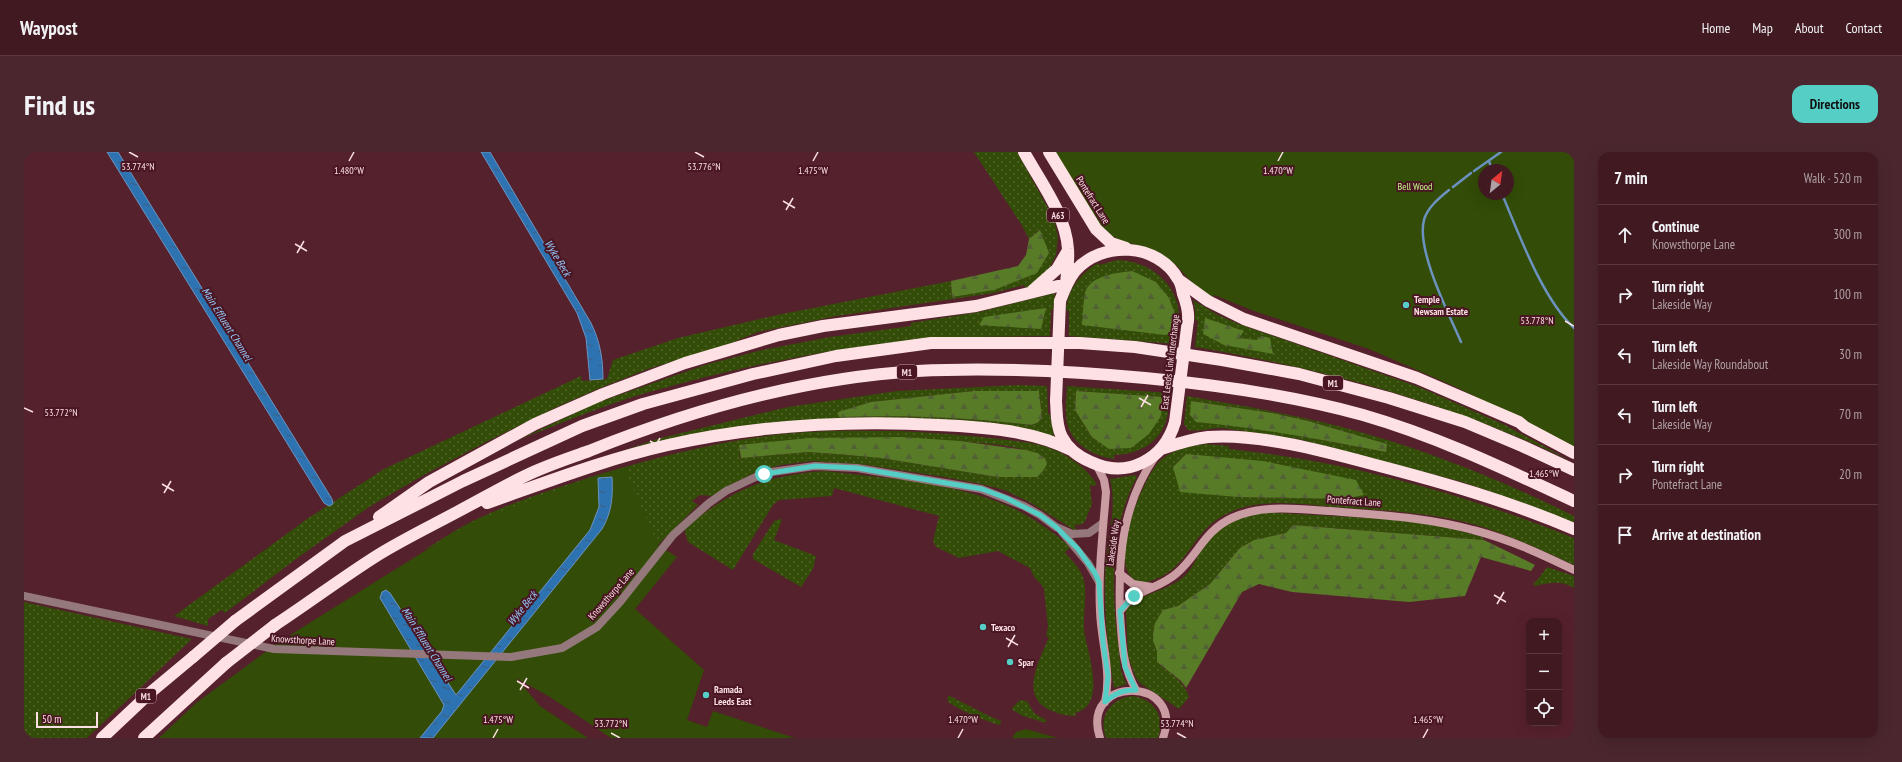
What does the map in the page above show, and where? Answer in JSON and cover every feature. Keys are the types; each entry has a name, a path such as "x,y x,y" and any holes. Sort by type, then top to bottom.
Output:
{"highway":[{"name":"A63","path":"1024,152 1057,211 1065,233 1068,249 1066,284"},
{"name":"Pontefract Lane","path":"1049,152 1096,229 1111,243 1127,249"},
{"path":"1028,294 1058,269 1068,249"},
{"name":"East Leeds Link Interchange","path":"1127,249 1137,250 1151,256 1164,264 1179,280 1187,307 1188,320 1175,422 1172,433 1160,451 1135,466 1123,469 1105,468 1085,460 1072,450 1062,436 1058,423 1056,401 1060,301 1066,284 1076,270 1091,258 1113,250 1127,249"},
{"path":"1179,280 1208,302 1244,319 1417,378 1519,422 1525,427 1574,453"},
{"path":"345,541 429,482 541,421 597,396 685,363 779,336 831,325 976,306 1066,284"},
{"name":"M1","path":"102,738 151,692 235,621 345,541 463,481 540,444 582,426 643,404 753,374 836,356 931,343 1080,343 1135,347 1222,360 1299,374 1389,398 1465,422 1574,470"},
{"name":"M1","path":"144,738 226,663 275,625 379,555 526,476 634,432 708,409 769,393 821,383 915,371 1004,369 1072,371 1219,385 1288,397 1364,415 1482,457 1574,501"},
{"name":"M1","path":"450,516 601,463 668,445 773,428 833,423 890,422 958,426 1038,437 1072,450"},
{"path":"1519,422 1531,422 1574,444"},
{"path":"1160,451 1194,440 1222,437 1300,446 1449,484 1501,501 1574,529"}],"street":[{"name":"Lakeside Way","path":"1136,690 1125,667 1120,611 1119,573 1121,546 1132,498 1149,466 1160,451"},
{"name":"Lakeside Way","path":"1096,464 1104,480 1106,492 1099,582 1103,642 1108,676 1105,702 1098,718 1097,728 1100,738"},
{"name":"Knowsthorpe Lane","path":"24,596 274,649 511,657 562,648 597,627 620,602 673,535 709,503 726,491 764,474 815,466 857,468 928,479 982,489 1006,498 1040,515 1056,527 1078,549 1092,568 1099,582"},
{"name":"Pontefract Lane","path":"1120,611 1134,596 1168,580 1178,573 1202,541 1222,523 1241,515 1265,509 1318,510 1439,522 1498,537 1525,547 1574,570"},
{"name":"Knowsthorpe Lane","path":"1056,527 1068,533 1079,535 1094,531 1103,523"},
{"path":"1119,573 1133,584 1152,587"},
{"path":"1105,702 1114,694 1125,690 1136,690 1152,696 1164,710 1166,720 1163,738"}],"green space":[{"path":"974,152 1017,152 1054,219 1058,237 1056,255 1044,279 1026,289 1024,285 994,293 837,316 758,332 729,344 648,369 559,406 422,476 369,507 296,559 225,613 222,610 208,619 208,626 174,616 307,519 384,469 581,376 582,381 607,379 613,360 678,338 777,315 951,281 952,297 1037,273 1039,230 1029,239 1021,224"},
{"name":"Temple Newsam Estate","path":"1054,152 1574,152 1574,447 1458,388 1369,349 1254,311 1214,295 1212,299 1194,285 1177,266 1160,254 1141,246 1123,242 1103,231"},
{"path":"1040,230 1049,253 1037,273 994,290 952,297 951,281 1018,266 1026,255 1029,239"},
{"path":"1117,260 1140,264 1161,277 1169,286 1175,296 1178,307 1179,323 1176,344 1069,336 1069,311 1066,310 1069,295 1072,289 1080,277 1098,263 1099,265"},
{"path":"1132,271 1156,282 1169,298 1177,319 1175,332 1165,335 1082,325 1084,297 1092,282 1105,276"},
{"path":"1055,293 1053,310 1051,310 1050,336 928,339 844,349 777,361 646,393 597,409 516,441 596,403 708,364 762,350 830,337 911,326 911,323 979,312"},
{"path":"1193,300 1218,315 1239,324 1419,387 1505,425 1571,461 1526,440 1480,422 1387,390 1292,366 1195,347 1198,321 1195,320","holes":["1205,319 1243,331 1238,338 1257,340 1224,345"]},
{"path":"1046,308 1041,329 979,325 984,317"},
{"path":"1205,318 1244,331 1239,338 1257,340 1261,336 1270,338 1273,354 1224,345 1203,334"},
{"path":"1018,385 1047,386 1048,414 1050,414 1054,437 966,423 878,418 834,419 746,428 702,435 634,451 557,474 657,439 788,407 897,391","holes":["974,391 1039,391 1042,418 1037,423 1031,425 936,417 840,417 838,412 871,402"]},
{"path":"1067,386 1170,393 1167,418 1163,429 1146,447 1130,453 1114,455 1114,459 1096,454 1081,445 1070,432 1066,414","holes":["1076,391 1163,397 1131,448 1109,448 1092,437 1075,410"]},
{"path":"974,391 1039,391 1042,418 1037,423 1031,425 935,417 839,417 838,412 871,402"},
{"path":"1076,391 1163,397 1161,416 1149,434 1131,448 1109,449 1092,437 1075,410"},
{"path":"1187,396 1323,422 1372,435 1402,445 1518,489 1574,516 1574,526 1498,494 1459,481 1298,439 1222,428 1196,431 1188,430 1184,424","holes":["1192,401 1272,413 1308,421 1387,444 1386,452 1281,432 1234,425 1196,422"]},
{"path":"1191,401 1272,413 1308,421 1387,444 1386,452 1267,431 1196,422 1190,415"},
{"path":"830,431 901,431 938,433 1029,443 1041,445 1061,453 1082,467 1097,485 1090,486 1092,504 1085,521 1083,524 1075,525 1076,531 1031,503 1004,490 981,484 867,465 812,461 781,465 756,472 712,496 700,495 692,501 698,505 658,545 481,525 423,550 467,524 515,503 547,491 649,460 727,442 780,434","holes":["960,441 992,444 1027,450 1045,458 1037,477 997,477 881,458 837,454 808,452 740,458 739,445"]},
{"path":"901,437 960,441 1026,450 1037,453 1045,458 1047,464 1037,477 997,477 881,458 837,454 808,452 741,458 739,445 809,438"},
{"path":"1206,444 1229,446 1229,449 1273,454 1361,471 1490,507 1574,538 1574,565 1514,538 1476,525 1441,517 1387,511 1268,503 1243,508 1220,518 1204,531 1178,565 1154,580 1140,582 1130,575 1125,562 1126,544 1130,523 1145,483 1154,468 1162,459 1177,450","holes":["1186,454 1195,455 1343,499 1238,497 1173,467"]},
{"path":"1186,454 1263,461 1356,480 1364,495 1343,499 1238,497 1180,492 1173,467"},
{"path":"624,467 658,545 677,557 635,609 704,670 687,720 707,727 713,711 795,738 611,738 550,697 516,678 540,706 588,738 159,738 196,703 279,642 468,524 589,478"},
{"path":"825,471 932,483 932,485 971,493 1006,505 1022,513 1054,534 1070,547 1065,553 1073,561 1083,577 1085,588 1084,629 1093,676 1093,688 1091,699 1085,708 1075,713 1076,716 1060,714 1046,708 1038,701 1034,693 1033,684 1035,674 1049,637 1046,636 1048,627 1044,589 1034,577 1030,568 998,551 959,558 936,547 933,541 939,516 834,488 832,496 779,500 773,505 733,570 688,542 684,529 717,504 733,495 749,487 784,476"},
{"path":"1135,475 1137,477 1121,518 1114,562 1114,607 1116,629 1121,668 1127,684 1114,688 1105,604 1105,576 1113,502 1110,479"},
{"path":"1263,512 1405,520 1454,529 1482,537 1484,540 1293,525 1286,533 1254,540 1240,548 1210,584 1178,606 1164,610 1155,623 1153,641 1157,651 1157,662 1180,681 1189,697 1179,709 1141,684 1136,678 1128,656 1126,611 1135,602 1172,585 1186,575 1202,549 1221,528 1236,520"},
{"path":"780,519 782,520 774,540 816,556 813,569 801,587 753,559 753,554 774,521"},
{"path":"1293,525 1484,540 1535,565 1531,571 1481,557 1465,596 1409,602 1292,592 1259,584 1242,592 1186,688 1181,681 1157,662 1157,651 1153,641 1153,634 1155,623 1163,610 1178,606 1210,584 1240,548 1254,540 1286,533"},
{"path":"1547,567 1574,576 1574,588 1560,583 1535,586 1533,584"},
{"path":"24,602 192,639 87,738 24,738"},
{"path":"948,696 1001,721 1001,723 999,725 960,709 948,702"},
{"path":"1132,696 1146,701 1156,710 1160,723 1158,738 1106,738 1104,723 1108,710 1118,701"},
{"path":"1020,700 1027,701 1034,713 1046,720 1046,723 1023,716 1011,709"},
{"path":"1026,729 1058,738 1012,738 1016,732"}],"water":[{"path":"107,152 118,152 332,499 333,504 329,506 324,503"},
{"path":"481,152 490,152 591,323 597,337 600,350 603,379 590,380 586,338 577,313"},
{"path":"612,477 611,504 608,516 602,529 433,738 420,738 442,711 444,705 380,598 382,592 386,590 390,593 456,695 590,530 599,507 598,478"}],"waterway":[{"path":"1474,171 1501,152"},
{"path":"1453,187 1471,173"},
{"path":"1449,190 1437,200 1428,211 1424,220 1423,233 1425,248 1435,282 1461,342"},
{"path":"1505,200 1532,265 1552,300 1562,315 1574,328"}],"place":[{"name":"Temple Newsam Estate","path":"1406,305"},
{"name":"Texaco","path":"983,627"},
{"name":"Spar","path":"1010,662"},
{"name":"Ramada Leeds East","path":"706,695"}],"route":[{"path":"764,474 815,466 857,468 982,489 1024,506 1040,515 1056,527 1078,549 1095,573 1099,582 1103,642 1108,667 1108,685 1105,702 1114,694 1125,690 1136,690 1125,667 1120,611 1134,596"}],"park label":[{"name":"Bell Wood","path":"1415,186"}],"water label":[{"name":"Wyke Beck","path":"558,258"},
{"name":"Main Effluent Channel","path":"227,324"},
{"name":"Wyke Beck","path":"522,608"},
{"name":"Main Effluent Channel","path":"427,644"}]}
